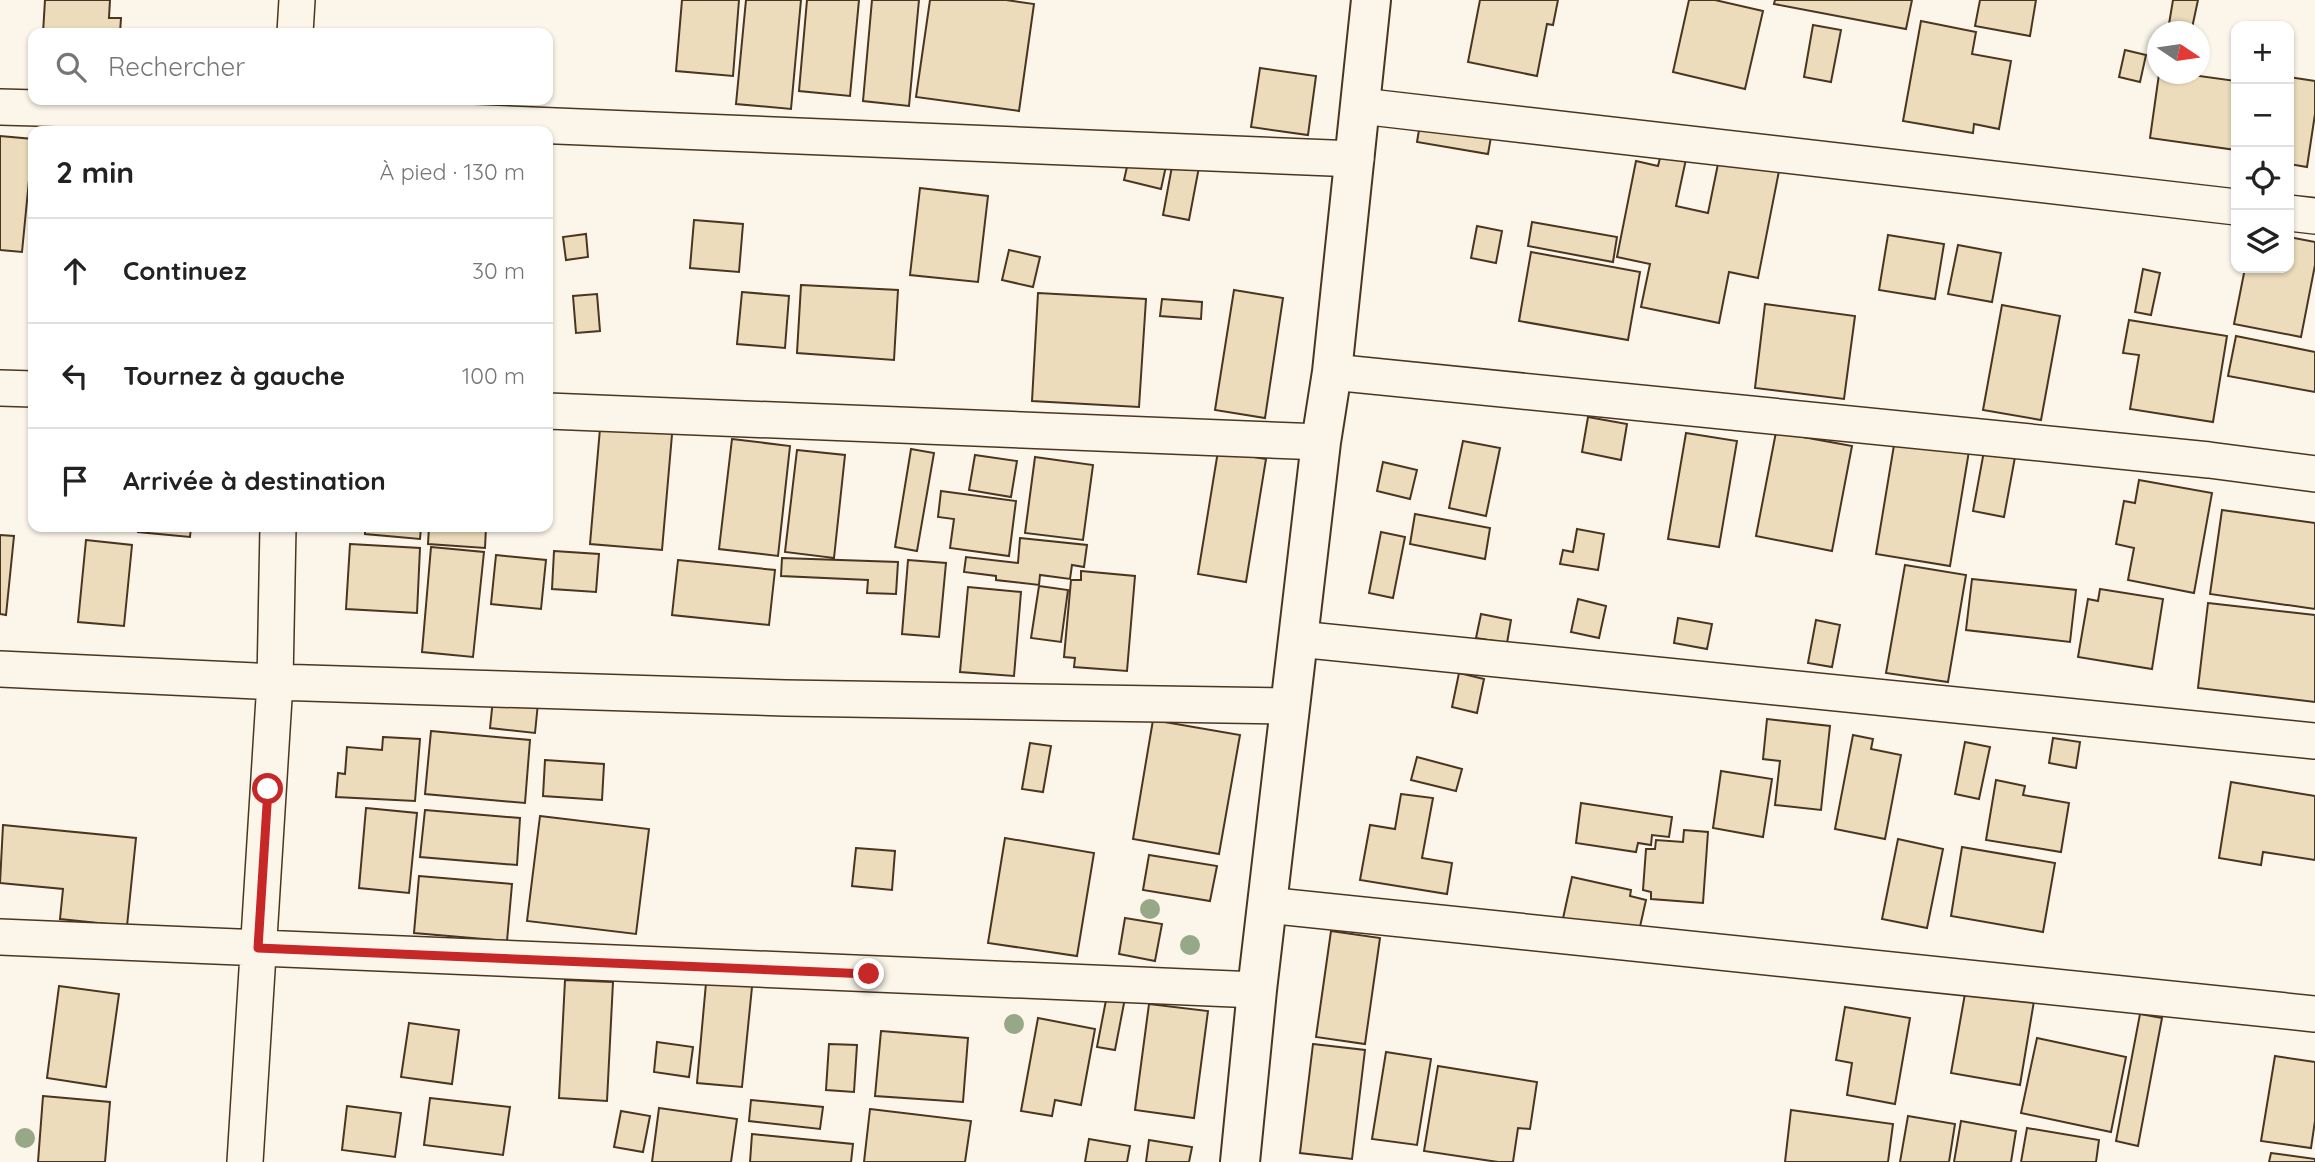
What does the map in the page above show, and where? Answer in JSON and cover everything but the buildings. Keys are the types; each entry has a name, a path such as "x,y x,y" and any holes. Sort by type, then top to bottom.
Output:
{"highway":[{"path":"1244,1161 1257,990 1321,442 1332,372 1371,0"}],"street":[{"path":"295,28 297,0"},
{"path":"1361,106 2231,206"},
{"path":"0,107 538,126"},
{"path":"553,127 1356,159"},
{"path":"2294,214 2315,216"},
{"path":"1332,372 2210,460 2315,474"},
{"path":"0,388 28,390"},
{"path":"553,411 1321,442"},
{"path":"245,1162 275,682 278,532"},
{"path":"1298,639 2315,741"},
{"path":"0,669 275,682 799,699 1291,706"},
{"path":"1267,905 2315,1014"},
{"path":"0,937 1257,990"}],"route":[{"path":"268,789 258,948 869,974"}]}
